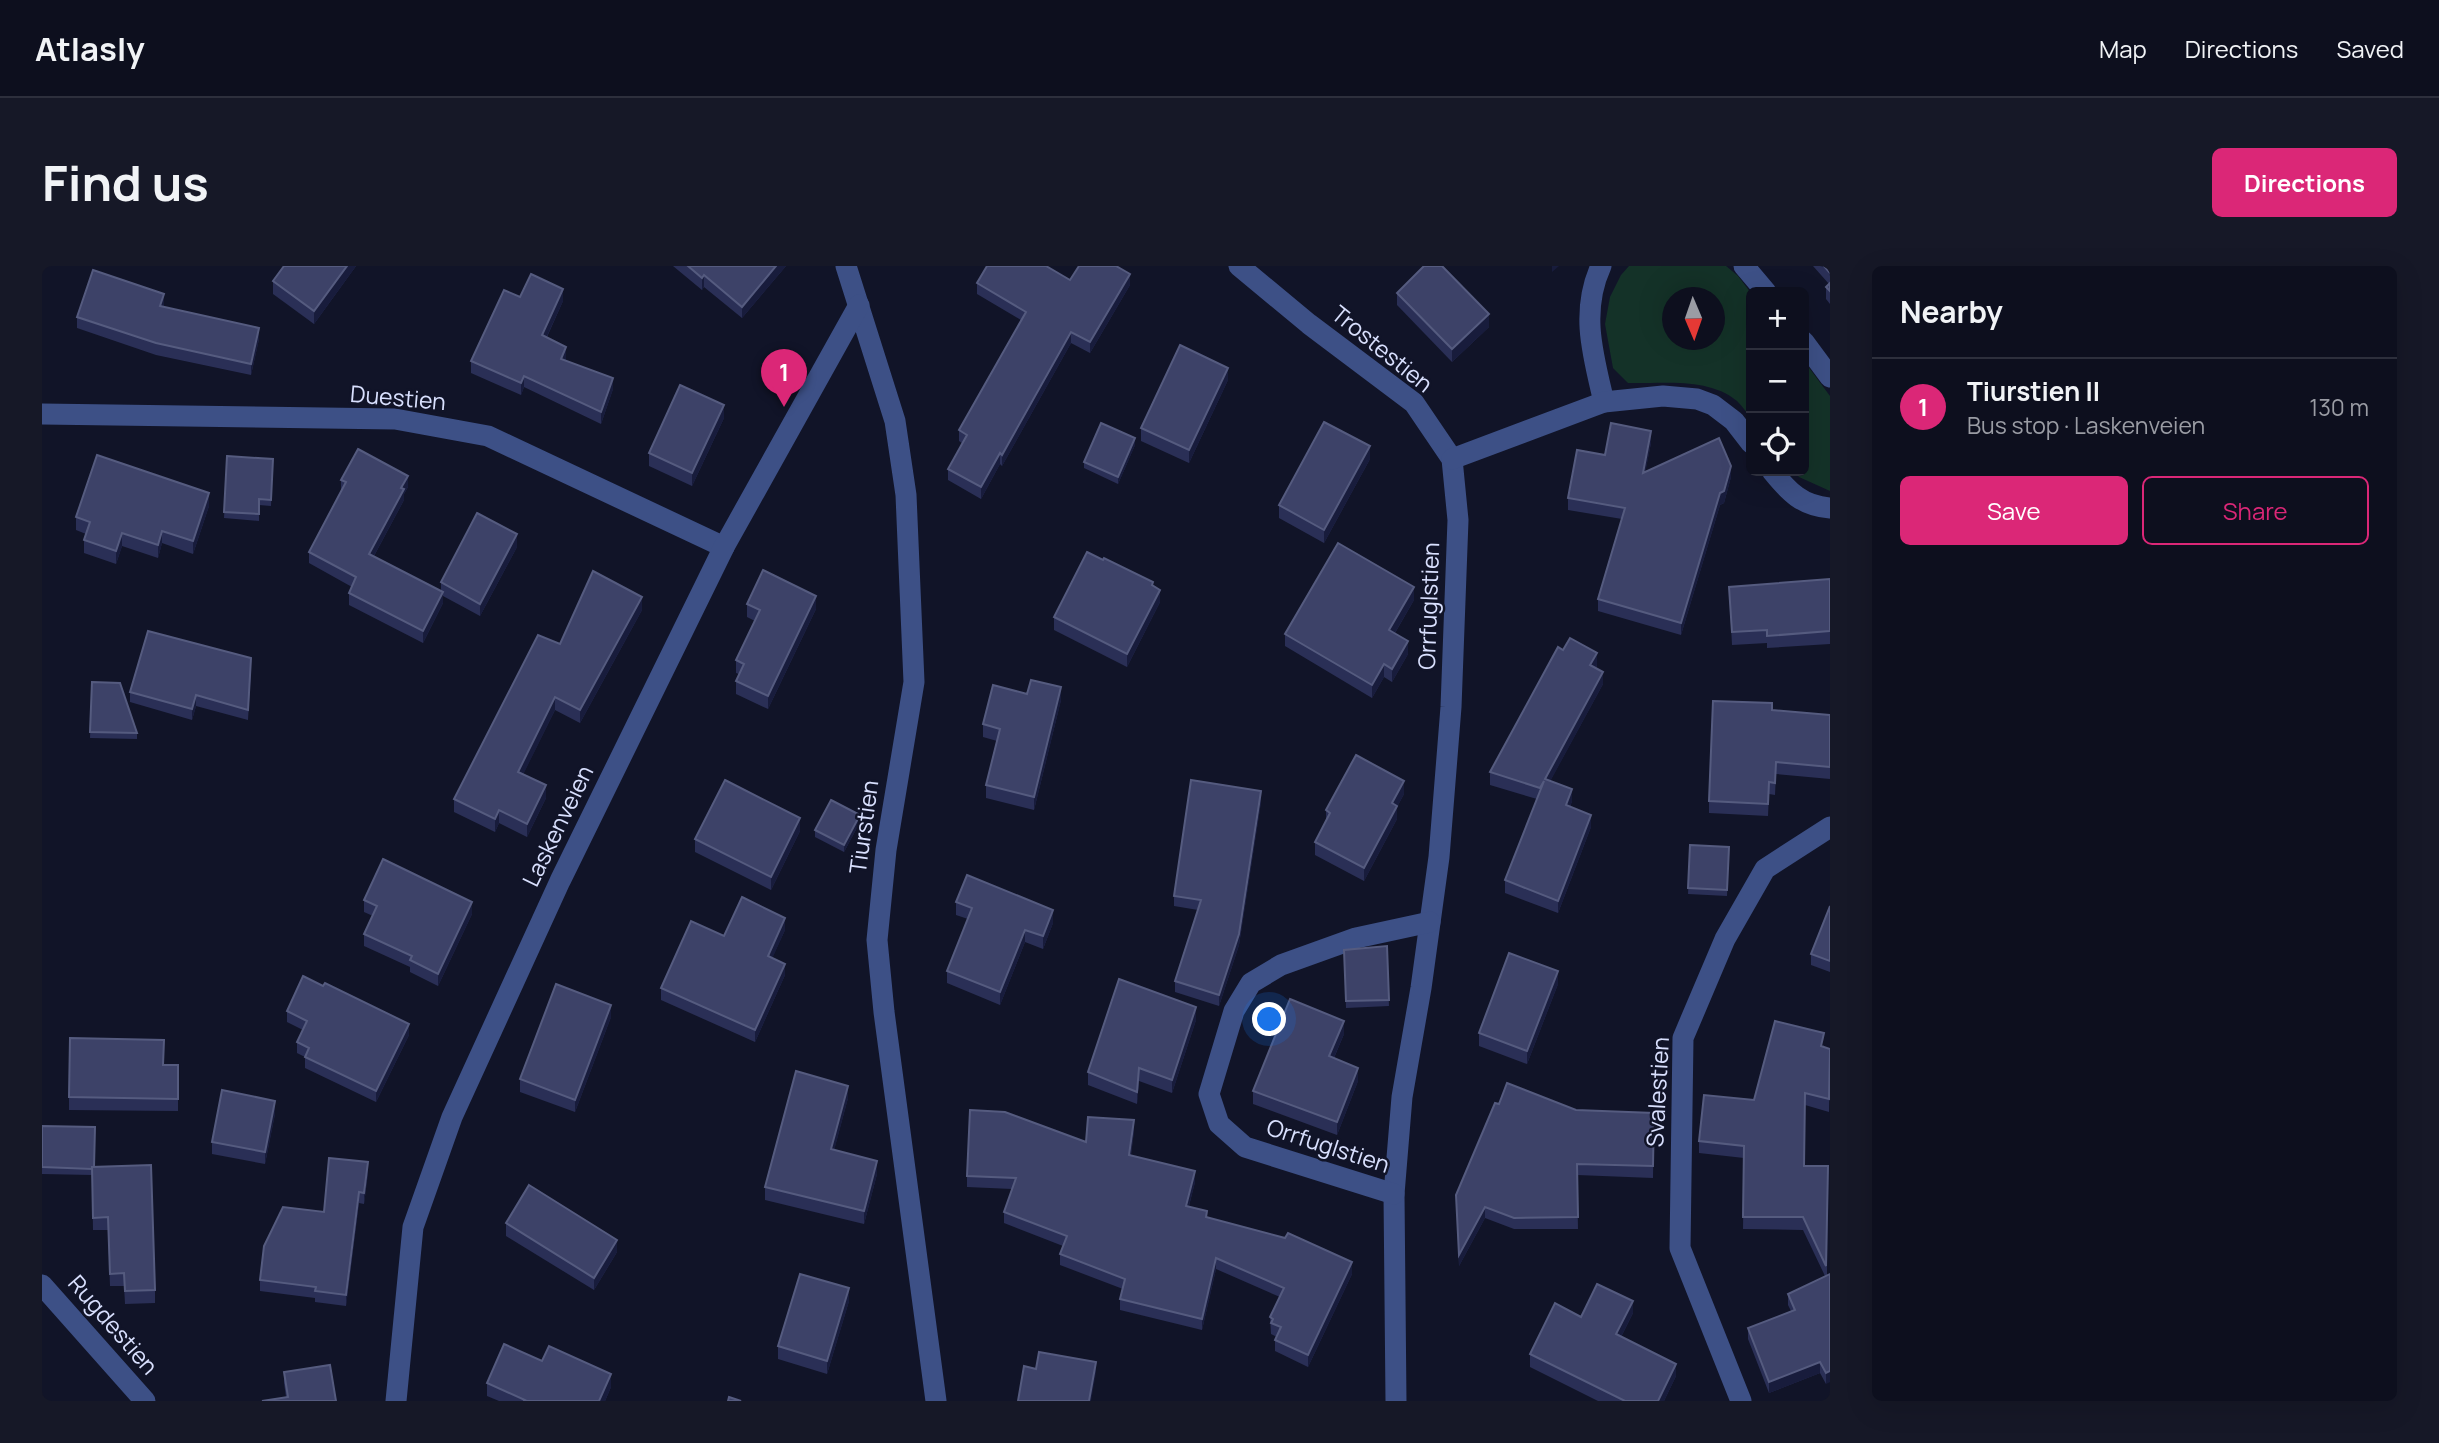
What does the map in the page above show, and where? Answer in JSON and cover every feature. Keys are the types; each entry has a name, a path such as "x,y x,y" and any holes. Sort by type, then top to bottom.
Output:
{"street":[{"name":"Tiurstien","path":"846,266 895,421 906,495 914,682 886,850 877,940 884,1012 936,1401"},
{"name":"Trostestien","path":"1239,266 1309,324 1414,403 1452,459"},
{"path":"1601,266 1594,280 1588,309 1592,350 1604,402"},
{"path":"1744,266 1762,287"},
{"name":"Laskenveien","path":"396,1401 413,1227 452,1117 560,881 724,547 859,305"},
{"path":"1809,349 1830,377"},
{"path":"1452,459 1604,402 1663,396 1697,399 1713,404 1734,421 1746,437"},
{"name":"Duestien","path":"42,414 395,419 488,436 724,547"},
{"name":"Orrfuglstien","path":"1396,1401 1394,1194 1402,1097 1438,857 1451,707 1458,520 1452,459"},
{"path":"1776,476 1787,490 1800,500 1814,507 1830,508"},
{"name":"Svalestien","path":"1741,1401 1680,1248 1683,1038 1725,939 1765,869 1830,827"},
{"name":"Orrfuglstien","path":"1394,1194 1245,1147 1219,1124 1209,1094 1234,1011 1251,983 1281,965 1356,938 1430,922"},
{"name":"Rugdestien","path":"42,1284 145,1401"}],"green space":[{"path":"1629,266 1726,266 1738,276 1746,287 1746,412 1737,401 1713,388 1684,383 1628,383 1613,368 1605,324 1610,297 1621,275"},
{"path":"1809,368 1830,396 1830,491 1799,477 1809,476"}],"building":[{"path":"284,266 347,266 314,311 273,281"},
{"path":"688,266 776,266 742,307 704,275 702,278"},
{"path":"987,266 1046,266 1070,280 1079,266 1116,266 1130,274 1090,342 1071,332 981,487 948,469 967,435 959,430 1026,312 977,283"},
{"path":"1424,266 1442,266 1489,314 1452,349 1397,293"},
{"path":"93,270 164,294 160,306 259,328 251,364 156,343 77,317"},
{"path":"531,274 563,289 542,335 566,347 561,359 613,378 601,412 524,376 521,383 471,361 504,290 520,297"},
{"path":"1180,345 1228,368 1189,450 1141,428"},
{"path":"680,385 724,405 692,473 649,453"},
{"path":"1324,422 1370,446 1324,530 1279,505"},
{"path":"1101,423 1135,438 1118,477 1084,462"},
{"path":"1611,423 1651,431 1643,473 1719,438 1731,466 1724,491 1720,493 1681,623 1598,599 1625,508 1568,498 1577,450 1605,455"},
{"path":"358,449 408,476 401,488 404,489 369,554 443,592 423,631 349,593 356,577 309,552 346,482 341,480"},
{"path":"97,455 209,493 193,541 162,531 158,545 122,533 116,551 84,540 90,522 76,517"},
{"path":"227,456 273,459 271,500 259,499 259,514 224,512"},
{"path":"477,513 517,534 480,604 441,582"},
{"path":"1338,543 1414,587 1389,630 1408,641 1392,669 1384,664 1372,685 1285,634"},
{"path":"1087,552 1153,582 1152,585 1160,590 1127,654 1054,617"},
{"path":"763,570 816,596 768,696 736,681 744,664 736,660 760,610 747,604"},
{"path":"593,571 642,597 580,710 555,697 518,772 546,785 527,824 499,810 495,819 454,799 538,635 560,644"},
{"path":"1830,579 1830,631 1767,636 1767,630 1732,632 1729,587"},
{"path":"148,631 251,658 248,710 196,695 192,709 130,692"},
{"path":"1570,638 1597,653 1590,665 1603,672 1545,779 1572,789 1566,805 1591,815 1558,901 1505,880 1544,781 1540,788 1490,772 1558,647 1563,650"},
{"path":"1031,680 1061,687 1034,797 986,785 1000,729 983,724 993,685 1027,694"},
{"path":"92,682 120,683 137,733 90,732"},
{"path":"1713,701 1772,703 1772,710 1830,715 1830,767 1776,762 1775,783 1769,782 1768,804 1709,801"},
{"path":"1356,755 1404,781 1392,803 1397,806 1364,868 1315,842 1330,813 1326,810"},
{"path":"725,780 800,818 771,877 695,839"},
{"path":"1191,780 1261,791 1239,934 1219,995 1175,981 1201,900 1174,896"},
{"path":"831,800 860,815 844,845 815,830"},
{"path":"1690,845 1729,847 1727,890 1688,888"},
{"path":"383,859 472,902 438,974 410,960 412,956 364,934 377,906 364,900"},
{"path":"967,875 1053,910 1043,936 1025,930 1000,992 947,971 972,908 956,902"},
{"path":"742,897 785,918 768,956 785,964 755,1030 661,988 691,921 724,936"},
{"path":"1830,906 1830,961 1811,954"},
{"path":"1387,946 1389,1000 1346,1001 1344,950"},
{"path":"1509,953 1558,971 1527,1051 1479,1033"},
{"path":"303,976 323,986 325,983 409,1024 376,1091 305,1057 309,1048 297,1042 307,1021 287,1011"},
{"path":"1119,979 1196,1007 1172,1080 1139,1068 1137,1092 1088,1072"},
{"path":"556,984 611,1005 575,1100 520,1079"},
{"path":"1290,999 1344,1021 1329,1056 1358,1068 1337,1122 1253,1091"},
{"path":"1775,1021 1824,1033 1821,1046 1830,1049 1829,1099 1805,1093 1804,1166 1828,1166 1826,1266 1803,1217 1743,1217 1744,1146 1699,1141 1704,1095 1754,1100"},
{"path":"70,1038 164,1040 163,1065 178,1065 178,1099 69,1097"},
{"path":"796,1071 848,1086 831,1149 877,1161 864,1211 765,1187"},
{"path":"1507,1083 1576,1110 1654,1113 1653,1166 1577,1164 1578,1217 1514,1218 1485,1207 1459,1255 1456,1195 1495,1103 1499,1104"},
{"path":"222,1090 275,1101 265,1152 212,1142"},
{"path":"970,1110 1005,1112 1086,1142 1088,1117 1134,1120 1129,1155 1195,1171 1186,1206 1207,1211 1206,1217 1285,1238 1288,1233 1352,1262 1308,1355 1275,1340 1281,1327 1271,1323 1273,1319 1270,1317 1284,1288 1216,1258 1202,1319 1120,1299 1125,1279 1060,1254 1067,1236 1004,1212 1016,1178 967,1176"},
{"path":"42,1126 95,1127 94,1167 42,1167"},
{"path":"329,1158 368,1162 364,1193 359,1192 346,1295 315,1291 316,1287 260,1280 264,1246 283,1207 324,1212"},
{"path":"151,1165 155,1290 125,1291 124,1273 110,1274 108,1217 93,1218 92,1167"},
{"path":"529,1185 617,1240 594,1278 506,1223"},
{"path":"800,1274 849,1288 827,1361 778,1346"},
{"path":"1830,1274 1830,1371 1826,1373 1820,1362 1769,1382 1748,1328 1795,1310 1788,1294"},
{"path":"1597,1284 1633,1301 1616,1334 1676,1364 1658,1401 1625,1401 1530,1354 1555,1303 1581,1317"},
{"path":"504,1344 542,1361 549,1346 611,1374 599,1401 524,1401 487,1383"},
{"path":"1039,1352 1096,1362 1089,1401 1018,1401 1024,1366 1036,1369"},
{"path":"330,1365 336,1401 262,1401 288,1397 284,1372"}],"place":[{"name":"Tiurstien II","path":"784,407"}]}
